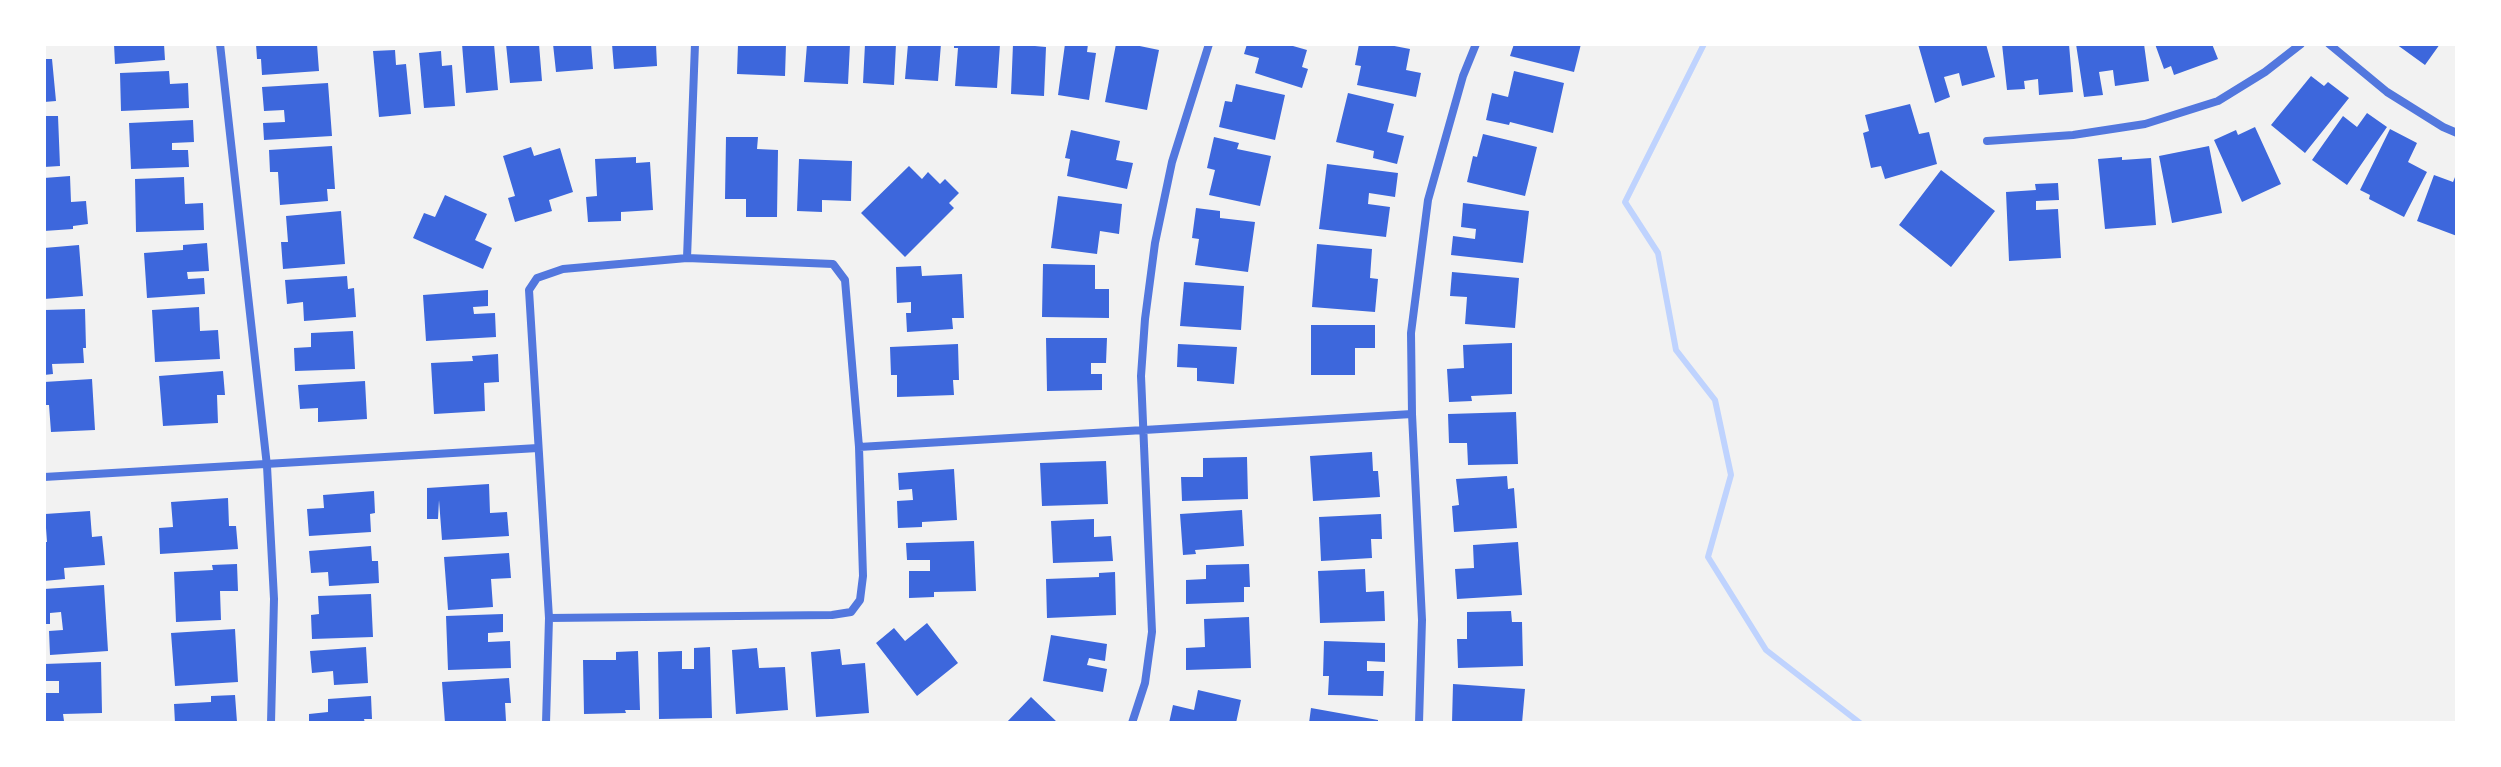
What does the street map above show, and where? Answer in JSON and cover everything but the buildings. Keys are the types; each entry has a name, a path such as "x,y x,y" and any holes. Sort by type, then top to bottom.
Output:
{"street":[{"path":"220,44 267,466 274,599 271,723"},
{"path":"687,258 695,44"},
{"path":"1132,723 1145,683 1152,632 1141,376 1155,243 1172,162 1209,44"},
{"path":"1419,723 1422,620 1411,333 1428,200 1463,76 1476,44"},
{"path":"1987,141 2073,135 2145,124 2218,101 2265,72 2301,44"},
{"path":"2329,44 2387,92 2457,133"},
{"path":"546,723 549,618 529,290 537,278 563,269 687,258 833,264 845,280 859,447 863,576 860,600 851,612 832,615 549,618"},
{"path":"859,447 1412,414"},
{"path":"44,477 538,448"}],"waterway":[{"path":"1704,44 1625,202 1658,253 1676,350 1715,400 1731,475 1708,557 1766,650 1860,723"}]}
